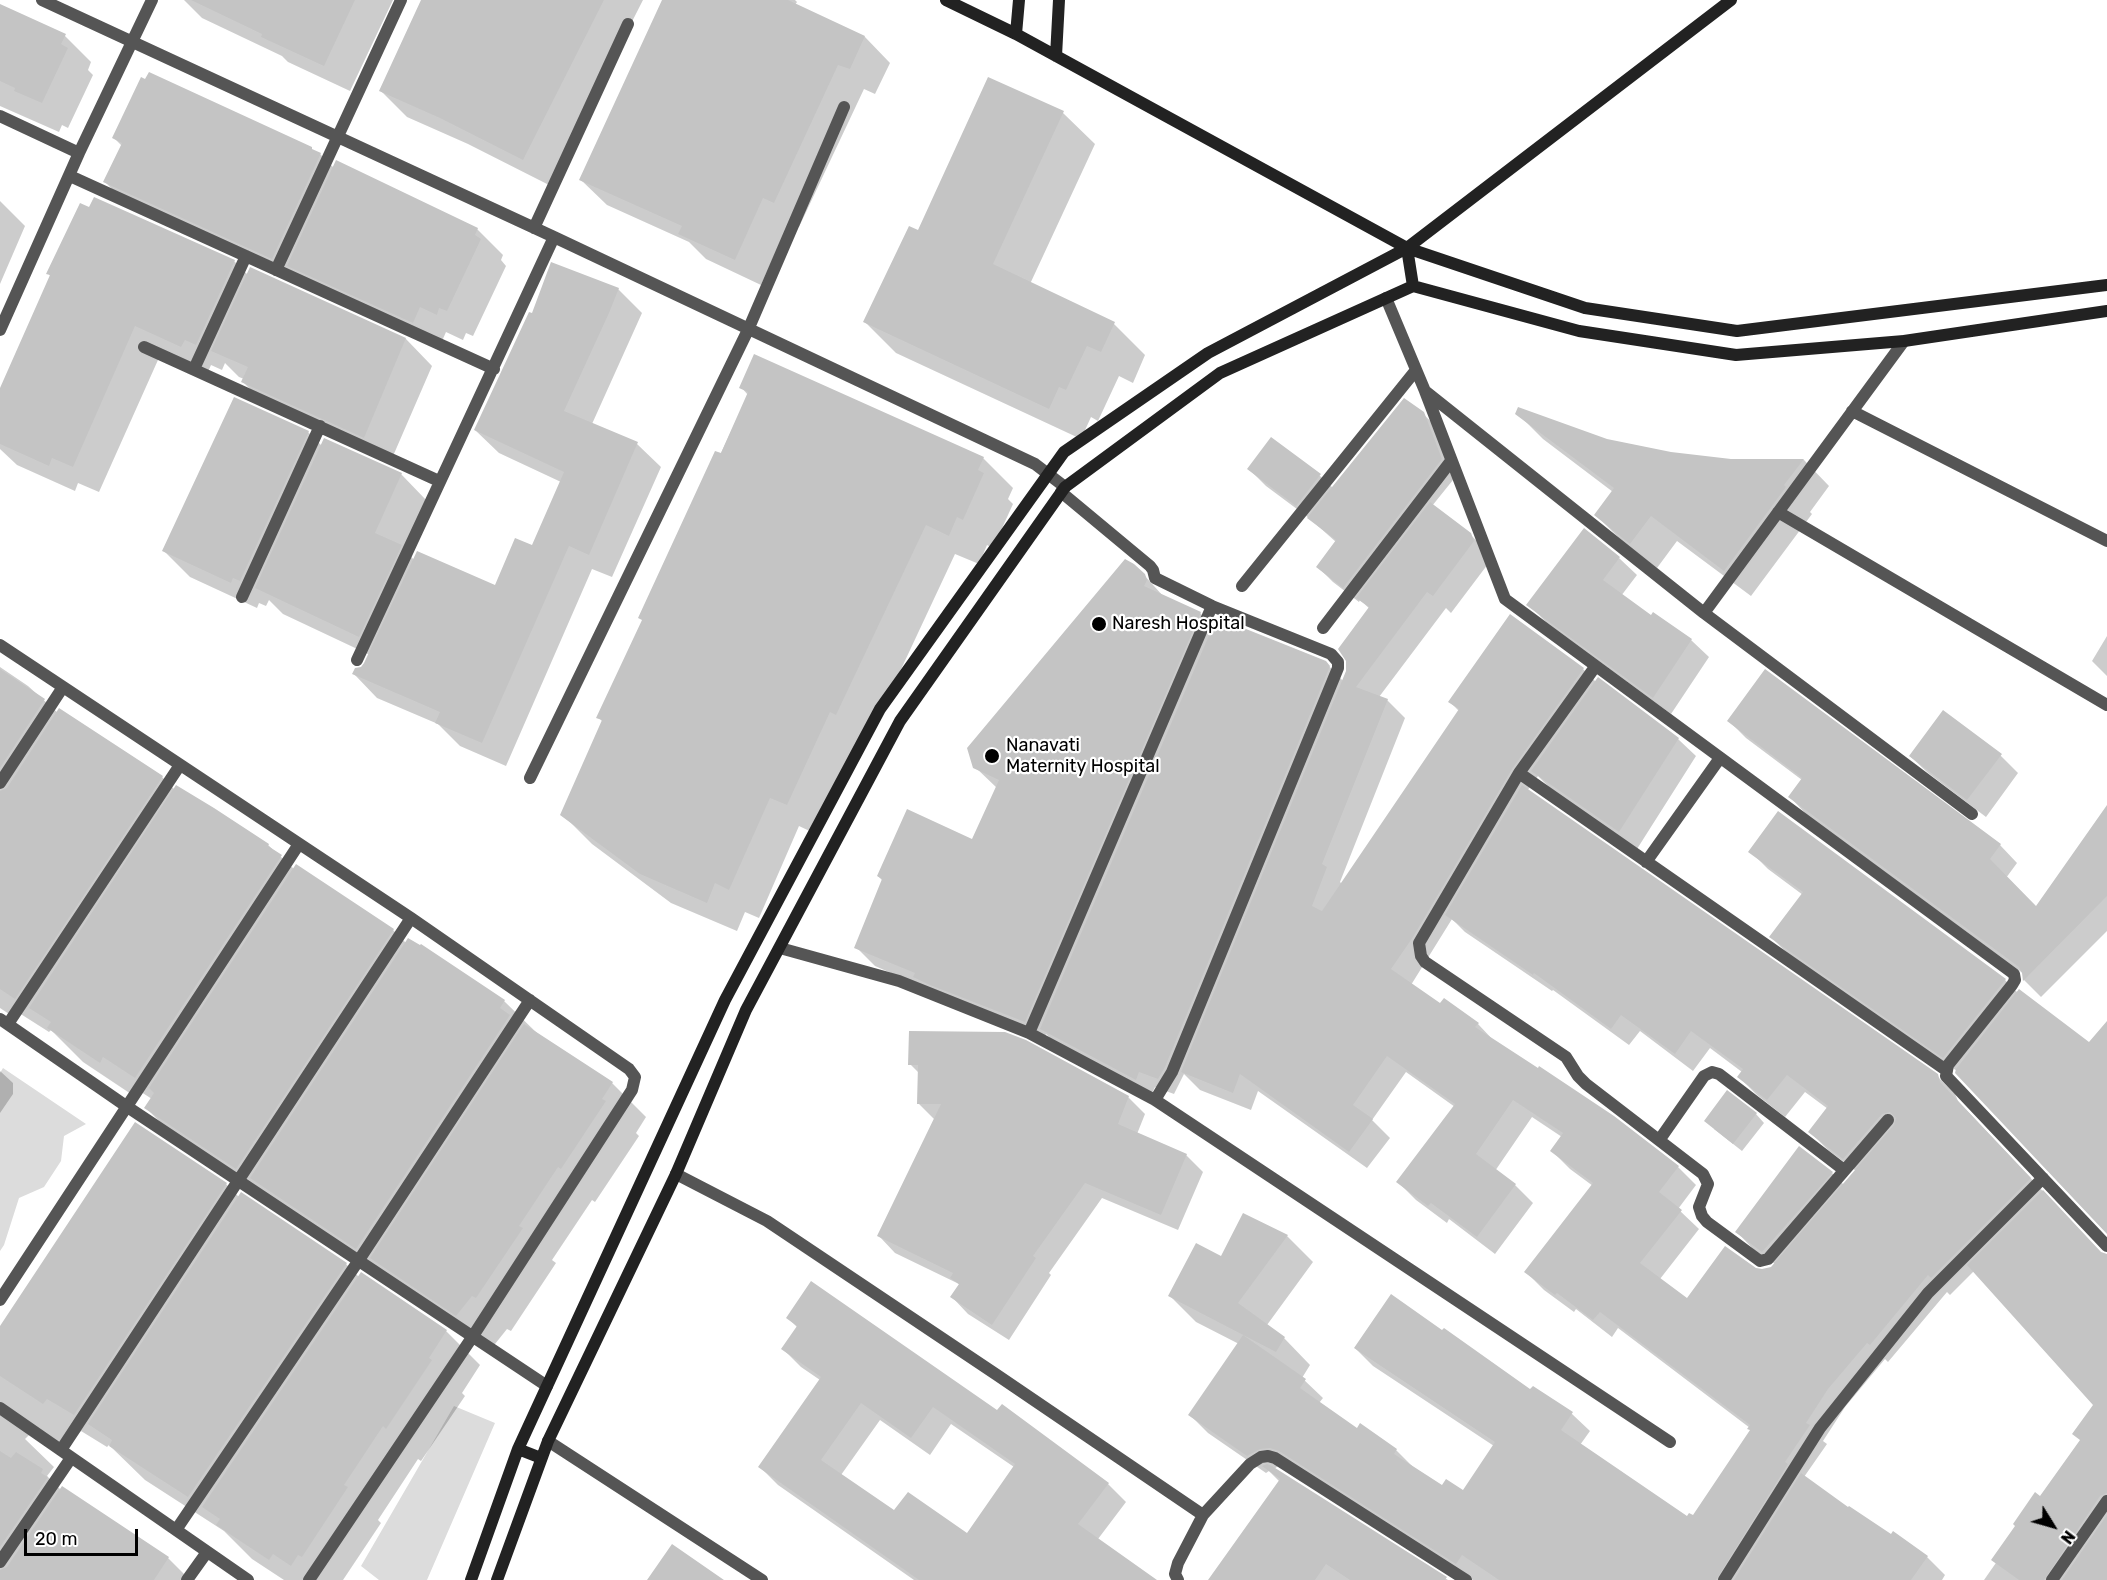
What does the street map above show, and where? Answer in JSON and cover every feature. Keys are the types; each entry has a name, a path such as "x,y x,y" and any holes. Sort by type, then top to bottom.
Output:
{"main road":[{"path":"946,0 1017,34 1407,248 1584,308 1737,331 2107,285"},
{"path":"1017,34 1018,0"},
{"path":"1056,56 1059,0"},
{"path":"471,1580 518,1449 725,1000 880,709 1064,452 1208,353 1407,248 1731,0"},
{"path":"1407,248 1413,286"},
{"path":"497,1580 548,1441 676,1174 746,1010 900,721 1063,490 1220,374 1413,286 1579,331 1736,355 1904,341 2107,311"},
{"path":"518,1449 541,1458"}],"street":[{"path":"42,0 554,237 1035,464 1048,473 1063,490 1150,566 1155,578 1212,606 1331,654 1338,662 1338,668 1172,1072 1155,1100"},
{"path":"0,330 79,153 152,0"},
{"path":"276,270 401,0"},
{"path":"534,228 628,24"},
{"path":"530,778 748,330 844,107"},
{"path":"0,116 79,153"},
{"path":"70,176 494,369"},
{"path":"357,660 554,237"},
{"path":"194,369 246,256"},
{"path":"1386,298 1425,391 1505,599 2014,974 2015,980 2012,985 1946,1070 1946,1076 2107,1246"},
{"path":"1704,613 1904,341"},
{"path":"144,347 439,481"},
{"path":"1242,586 1416,370"},
{"path":"1425,391 1704,613 1972,814"},
{"path":"1852,411 2107,541"},
{"path":"242,597 320,426"},
{"path":"1323,628 1451,461"},
{"path":"1778,512 2107,705"},
{"path":"1029,1033 1212,606"},
{"path":"0,645 411,918 629,1069 635,1077 632,1090 473,1336 309,1580"},
{"path":"1595,667 1519,773 1419,943 1421,956 1434,970 1566,1057 1586,1084 1704,1174 1708,1184 1699,1207 1702,1216 1760,1261 1768,1259 1888,1120"},
{"path":"0,783 63,687"},
{"path":"1646,862 1720,758"},
{"path":"180,765 4,1022 126,1106 547,1386"},
{"path":"1519,773 1946,1070"},
{"path":"0,1300 299,844"},
{"path":"0,1562 238,1180 411,918"},
{"path":"780,948 899,981 1029,1033 1155,1100 1670,1442"},
{"path":"176,1530 359,1260 530,1000"},
{"path":"1660,1139 1704,1076 1712,1072 1719,1074 1844,1170"},
{"path":"676,1174 767,1221 1203,1515"},
{"path":"1724,1580 1820,1428 1928,1293 2043,1178"},
{"path":"0,1408 248,1580"},
{"path":"548,1441 762,1580"},
{"path":"1178,1580 1175,1574 1178,1563 1203,1515 1250,1464 1261,1457 1268,1456 1285,1464 1466,1580"},
{"path":"2052,1580 2107,1501"},
{"path":"187,1580 207,1552"}],"shaded area":[{"path":"3,1068 86,1124 64,1136 61,1161 44,1187 19,1198 0,1251 0,1073"},
{"path":"454,1406 495,1423 427,1580 379,1580 361,1566"}],"building":[{"path":"191,0 355,0 324,66 261,37 262,34"},
{"path":"421,0 604,0 523,160 440,118 379,91"},
{"path":"662,0 788,0 865,36 850,69 838,65 774,203 763,198 735,260 678,234 682,226 579,180"},
{"path":"0,4 66,34 61,44 68,48 42,103 14,91 15,88 0,81"},
{"path":"149,72 321,153 272,259 103,182 122,143 112,138 141,77 145,79"},
{"path":"988,77 1064,111 993,264 1115,322 1101,352 1087,346 1066,390 1059,387 1049,409 863,322 909,226 918,230"},
{"path":"336,160 478,228 475,235 481,239 447,311 439,308 437,315 420,307 413,323 287,266"},
{"path":"94,197 235,260 196,345 185,340 181,347 135,326 73,467 52,458 49,466 0,444 0,388 50,275 46,274 80,203 89,207"},
{"path":"551,262 619,288 564,411 638,442 589,555 569,546 482,743 435,723 440,712 352,674 355,668 361,667 364,663 417,551 495,585 515,538 532,545 564,472 474,430 529,312 532,313"},
{"path":"250,267 406,338 364,438 241,382 248,367 211,351"},
{"path":"754,354 984,457 978,470 984,473 963,520 957,517 949,536 926,525 836,715 830,712 787,805 770,798 729,890 715,883 707,903 640,874 560,815 602,720 596,718 642,620 638,618 715,451 721,453 748,392 739,388"},
{"path":"234,397 309,431 240,581 233,578 231,583 162,551"},
{"path":"1404,398 1424,412 1442,459 1343,588 1316,567 1336,540 1307,518"},
{"path":"1518,407 1607,439 1671,452 1731,459 1804,459 1724,571 1651,516 1630,544 1594,515 1614,488 1515,414"},
{"path":"1271,437 1321,474 1296,506 1247,469"},
{"path":"324,438 402,473 375,533 402,545 359,637 255,588"},
{"path":"1430,502 1471,533 1474,541 1433,596 1427,592 1356,687 1388,699 1322,864 1327,867 1312,906 1322,911 1459,709 1448,702 1510,614 1584,668 1512,769 1413,937 1391,969 1440,1003 1444,998 1479,1023 1475,1027 1614,1116 1679,1166 1659,1192 1682,1210 1640,1263 1687,1298 1725,1246 1756,1268 1771,1267 1894,1125 1896,1118 1890,1112 1882,1114 1843,1159 1808,1132 1828,1106 1787,1075 1767,1100 1737,1077 1743,1069 1691,1031 1675,1054 1621,1015 1611,1029 1534,973 1533,975 1445,915 1522,785 1938,1074 1940,1082 2031,1178 1931,1278 1928,1275 1870,1345 1867,1343 1828,1389 1806,1423 1810,1425 1785,1462 1788,1464 1716,1580 1499,1580 1462,1555 1456,1564 1279,1451 1270,1448 1260,1449 1247,1456 1188,1415 1243,1335 1306,1379 1300,1388 1357,1428 1360,1423 1397,1449 1394,1454 1442,1485 1446,1479 1463,1490 1495,1442 1354,1348 1391,1294 1442,1330 1444,1328 1530,1389 1533,1386 1573,1412 1561,1430 1687,1516 1689,1513 1693,1515 1750,1430 1747,1429 1750,1425 1600,1312 1593,1320 1524,1272 1593,1183 1550,1151 1563,1133 1513,1100 1476,1154 1516,1184 1477,1237 1431,1203 1428,1206 1396,1182 1455,1104 1387,1056 1353,1105 1373,1119 1349,1152 1240,1074 1233,1093 1181,1072 1346,671 1346,661 1338,649 1369,607 1356,598"},
{"path":"1584,528 1620,557 1603,580 1651,615 1653,612 1692,639 1653,698 1526,605"},
{"path":"1125,559 1145,574 1147,580 1144,586 1201,612 1025,1022 930,985 913,977 915,973 854,948 882,879 877,876 907,809 972,839 999,780 973,768 967,748"},
{"path":"1216,619 1326,661 1330,666 1165,1067 1158,1079 1139,1072 1136,1080 1040,1029"},
{"path":"0,669 45,699 0,768"},
{"path":"1765,669 2001,844 1990,859 2036,906 2107,805 2107,896 2023,981 2019,967 1788,797 1802,778 1727,721"},
{"path":"1598,677 1679,738 1619,832 1531,771"},
{"path":"59,708 163,776 15,999 0,989 0,791 7,788"},
{"path":"1943,710 2002,754 1967,800 1909,756"},
{"path":"176,785 269,844 268,846 282,855 135,1078 103,1057 100,1063 47,1028 51,1022 29,1008"},
{"path":"1778,811 2006,979 1943,1058 1769,937 1803,892 1748,852"},
{"path":"296,864 394,929 236,1169 144,1108 154,1093 149,1088"},
{"path":"408,938 421,944 505,1000 500,1008 510,1015 356,1249 250,1178"},
{"path":"2019,989 2089,1042 2107,1021 2107,1234 1955,1073"},
{"path":"524,1024 613,1082 602,1099 606,1101 561,1169 558,1167 519,1226 523,1228 476,1298 472,1296 456,1316 370,1258"},
{"path":"909,1031 1005,1032 1026,1040 1129,1096 1118,1124 1187,1154 1161,1215 1085,1183 1033,1256 1036,1258 992,1325 950,1297 959,1284 950,1278 953,1273 877,1236 941,1104 917,1104 918,1065 908,1065"},
{"path":"1727,1090 1757,1113 1733,1144 1704,1121"},
{"path":"135,1122 227,1183 74,1415 47,1399 43,1404 0,1376 0,1326"},
{"path":"1799,1146 1833,1172 1762,1252 1735,1232"},
{"path":"2043,1190 2101,1252 2107,1254 2107,1493 2100,1496 2044,1580 2019,1580 1991,1560 2035,1492 2040,1496 2080,1440 2072,1434 2093,1405 1967,1265"},
{"path":"241,1192 347,1263 188,1497 109,1446 112,1440 88,1424"},
{"path":"1243,1213 1288,1235 1238,1303 1285,1337 1276,1352 1168,1296 1196,1243 1221,1256"},
{"path":"361,1272 447,1330 429,1358 432,1360 386,1429 383,1426 344,1485 348,1487 302,1557 298,1555 291,1566 273,1554 269,1560 216,1525 220,1519 202,1507"},
{"path":"811,1281 997,1410 1002,1404 1109,1483 1078,1524 1157,1580 919,1580 758,1467 821,1377 781,1349 797,1326 786,1318","holes":["861,1403 911,1438 933,1407 1015,1464 967,1533 908,1492 894,1510 821,1460"]},
{"path":"0,1451 11,1458 16,1452 43,1469 41,1473 48,1477 0,1547"},
{"path":"1267,1464 1447,1577 1445,1580 1350,1580 1326,1564 1315,1580 1208,1580 1280,1479 1262,1466"},
{"path":"1801,1473 1848,1507 1891,1534 1893,1531 1928,1556 1911,1580 1734,1580"},
{"path":"62,1486 169,1557 154,1580 0,1580 0,1570 7,1567"},
{"path":"2107,1515 2107,1580 2062,1580"},
{"path":"672,1544 724,1580 647,1580"}],"place":[{"name":"Naresh Hospital","path":"1099,624"},
{"name":"Nanavati Maternity Hospital","path":"992,756"}]}
